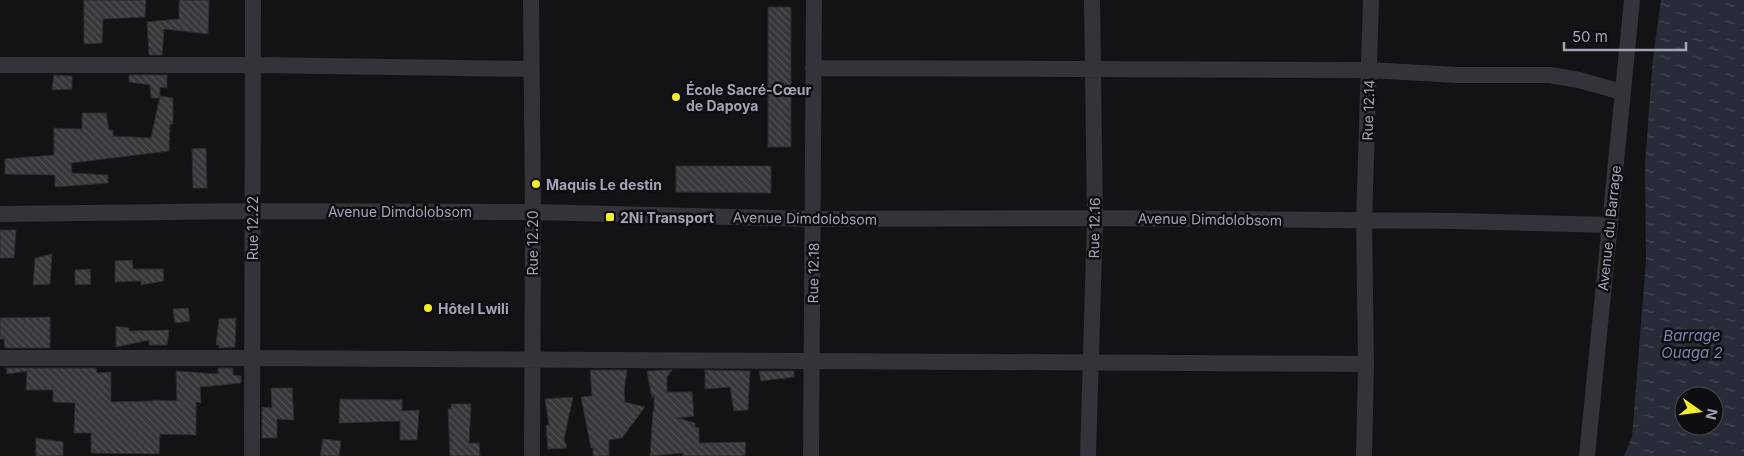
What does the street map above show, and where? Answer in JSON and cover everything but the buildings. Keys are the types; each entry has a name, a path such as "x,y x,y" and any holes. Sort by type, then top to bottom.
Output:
{"street":[{"name":"Rue 12.22","path":"252,456 253,0"},
{"name":"Rue 12.20","path":"531,0 533,212 532,456"},
{"name":"Rue 12.18","path":"811,456 814,0"},
{"name":"Rue 12.16","path":"1088,456 1095,218 1092,0"},
{"name":"Rue 12.14","path":"1364,456 1366,364 1364,221 1371,0"},
{"name":"Avenue du Barrage","path":"1587,456 1632,0"},
{"path":"0,65 531,68"},
{"path":"813,68 1369,70 1457,75 1550,75 1579,80 1622,92"},
{"name":"Avenue Dimdolobsom","path":"0,214 252,211 533,212 813,219 1095,218 1455,221 1610,225"},
{"path":"0,358 1366,364"}],"water":[{"name":"Barrage Ouaga 2","path":"1661,0 1744,0 1744,456 1624,456 1632,437 1646,260 1645,164 1653,58"}],"place":[{"name":"École Sacré-Cœur de Dapoya","path":"676,97"},
{"name":"Maquis Le destin","path":"536,184"},
{"name":"2Ni Transport","path":"610,217"},
{"name":"Hôtel Lwili","path":"428,308"}]}
